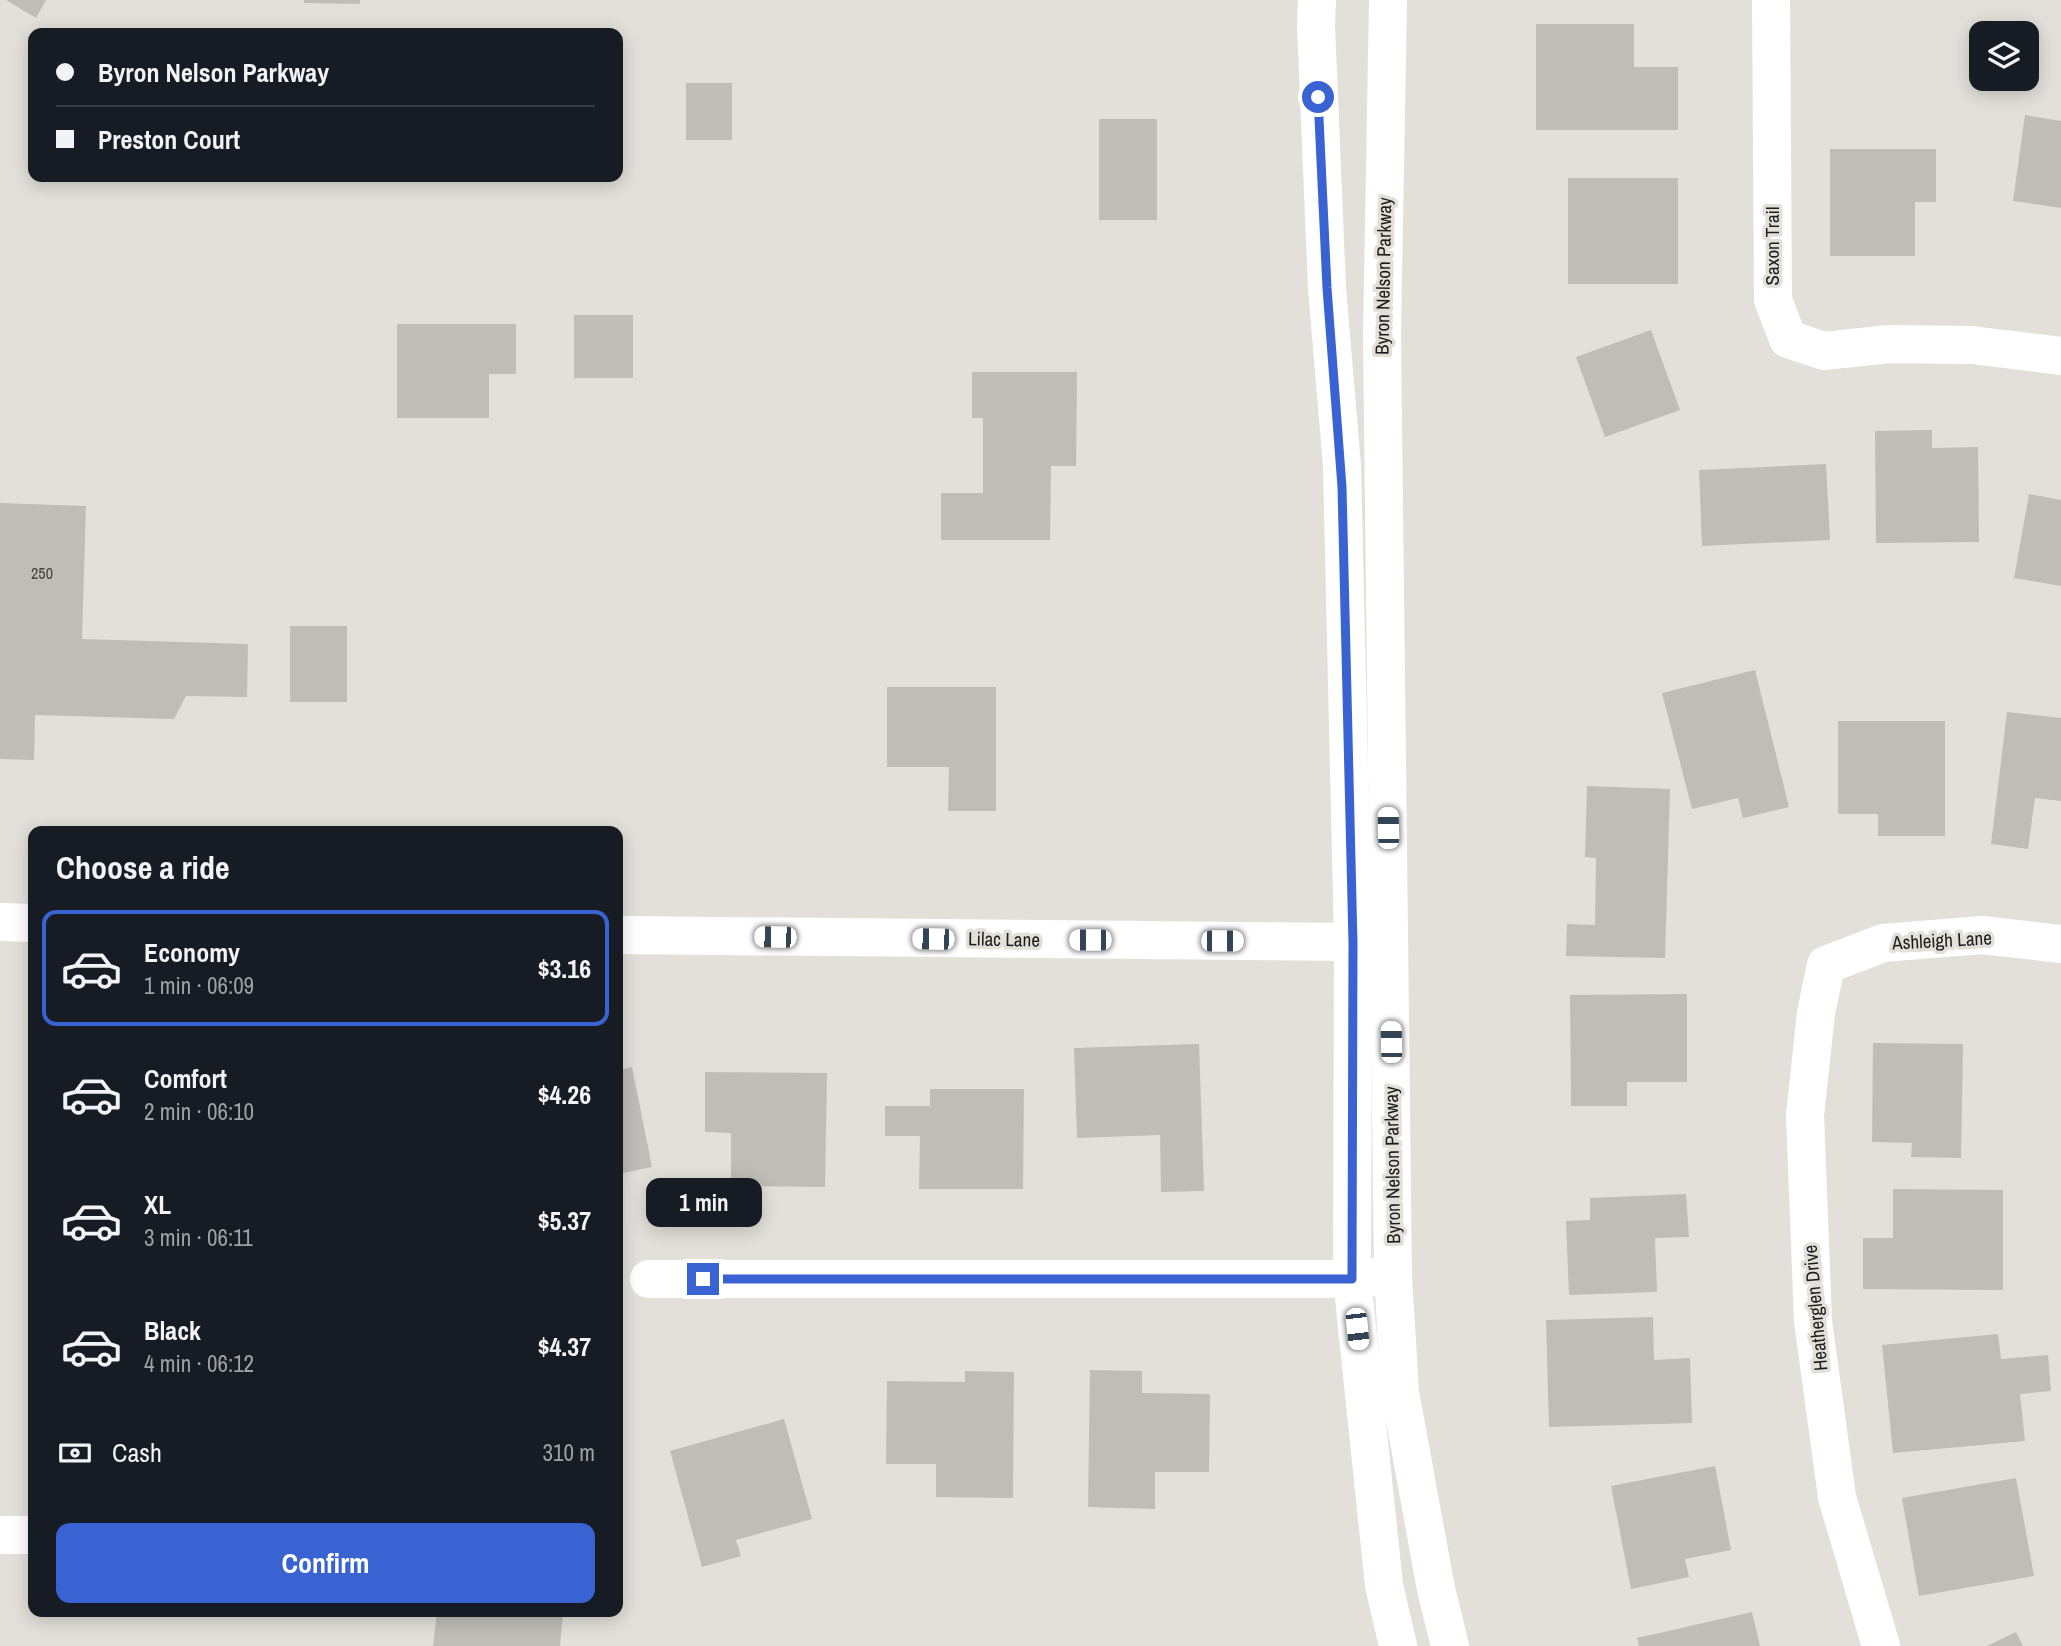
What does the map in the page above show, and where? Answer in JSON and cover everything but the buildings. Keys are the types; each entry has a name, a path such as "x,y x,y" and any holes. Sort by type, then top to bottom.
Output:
{"street":[{"name":"Byron Nelson Parkway","path":"1317,0 1327,288 1342,466 1344,553 1400,1392 1436,1589 1450,1646"},
{"name":"Byron Nelson Parkway","path":"1388,0 1382,336 1384,552 1371,940 1352,1279 1384,1585 1398,1646"},
{"name":"Saxon Trail","path":"1771,0 1773,300 1788,339 1824,351 1889,344 1972,345 2061,356"},
{"path":"1344,553 1384,552"},
{"path":"0,922 28,923"},
{"name":"Lilac Lane","path":"623,934 1371,940"},
{"name":"Ashleigh Lane","path":"1826,965 1883,943 1982,935 2061,944"},
{"name":"Heatherglen Drive","path":"1826,965 1816,1013 1805,1115 1813,1321 1837,1497 1881,1646"},
{"path":"649,1279 1352,1279 1393,1276"},
{"path":"0,1535 28,1535"}],"route":[{"path":"703,1279 1352,1279 1353,943 1342,466 1327,288 1318,97"}]}
